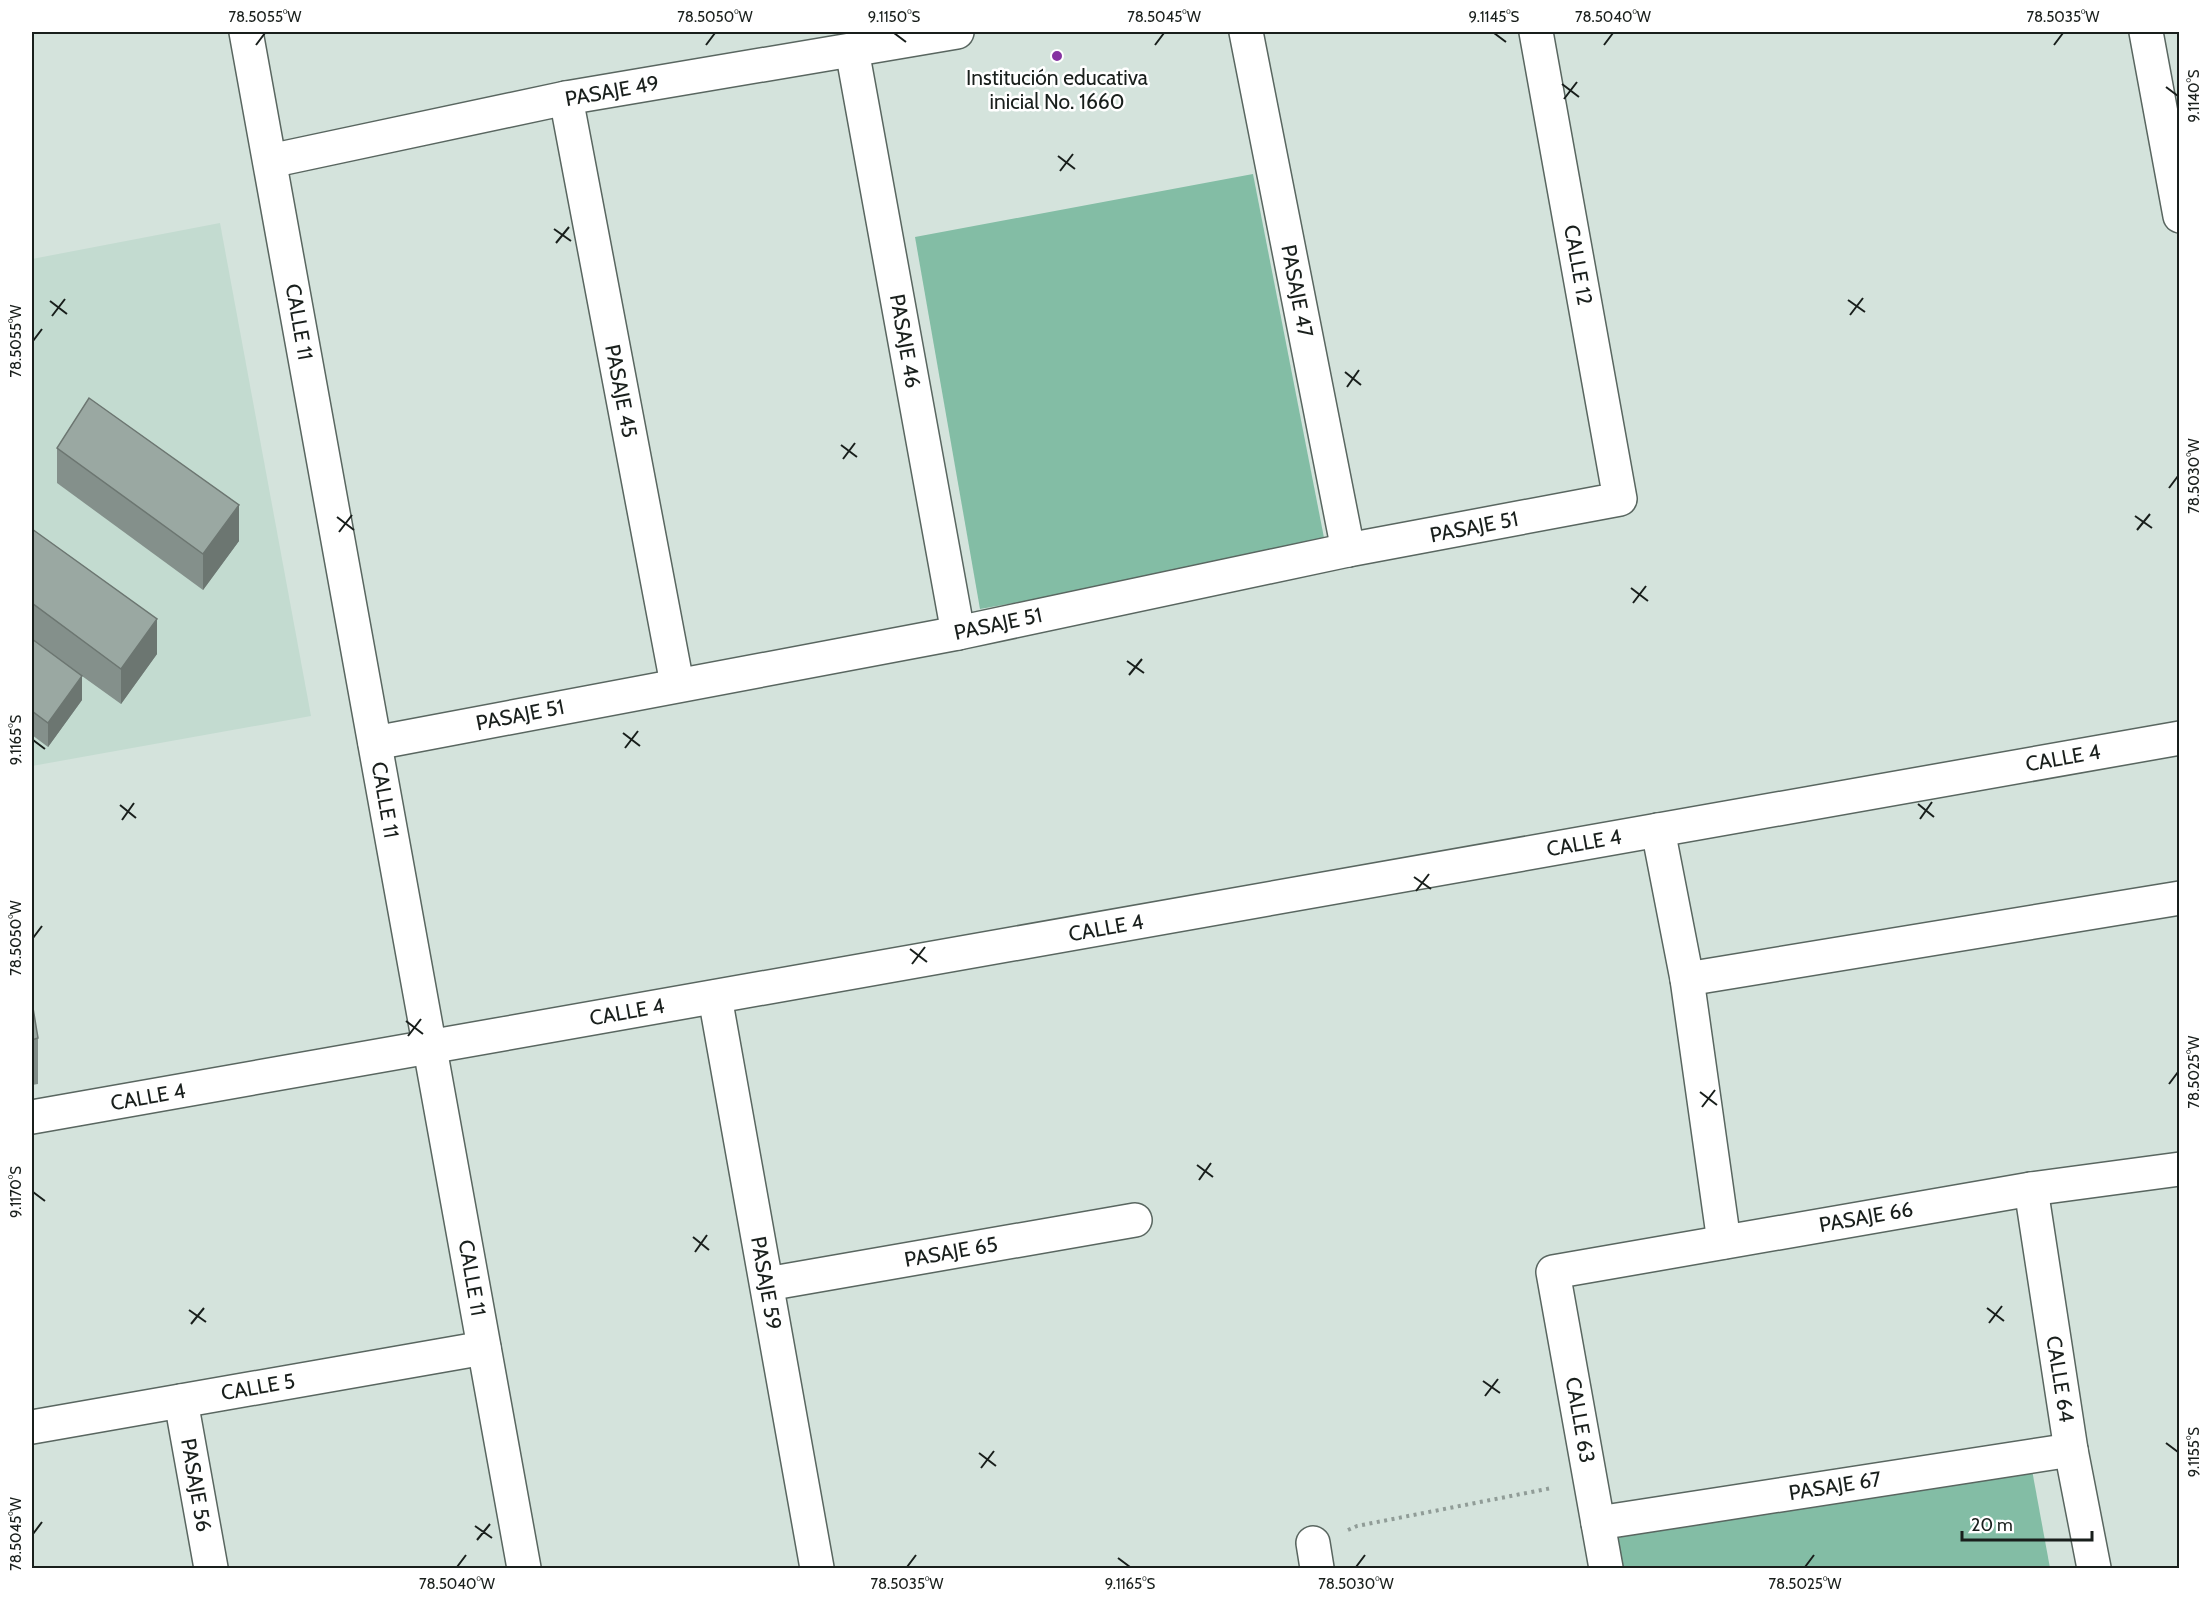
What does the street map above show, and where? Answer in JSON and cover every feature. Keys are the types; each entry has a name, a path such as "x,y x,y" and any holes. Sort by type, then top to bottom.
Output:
{"street":[{"name":"CALLE 11","path":"246,32 524,1569"},
{"name":"PASAJE 49","path":"270,161 566,98 957,32"},
{"name":"PASAJE 47","path":"1246,32 1348,550"},
{"name":"CALLE 12","path":"1536,32 1620,499"},
{"path":"2146,32 2180,216"},
{"name":"PASAJE 46","path":"852,50 958,633"},
{"name":"PASAJE 45","path":"566,98 677,684"},
{"name":"PASAJE 51","path":"375,743 677,684 958,633 1348,550 1620,499"},
{"name":"CALLE 4","path":"32,1118 2180,738"},
{"path":"1658,830 1687,979 1724,1242"},
{"path":"1687,979 2180,898"},
{"name":"PASAJE 59","path":"716,997 817,1569"},
{"name":"PASAJE 66","path":"1553,1272 2031,1189 2180,1169"},
{"name":"CALLE 64","path":"2031,1189 2071,1450 2094,1569"},
{"name":"PASAJE 65","path":"767,1284 1135,1220"},
{"name":"CALLE 63","path":"1553,1272 1606,1569"},
{"name":"CALLE 5","path":"32,1427 484,1348"},
{"name":"PASAJE 56","path":"181,1401 212,1569"},
{"name":"PASAJE 67","path":"1598,1522 2071,1450"}],"path":[{"path":"1315,1556 1357,1526 1591,1480"}],"shaded area":[{"path":"220,223 311,716 32,766 32,259"}],"green space":[{"path":"1253,174 1326,548 980,609 915,237"},
{"path":"2030,1459 2050,1568 1599,1568 1590,1527"}],"building":[{"path":"89,398 239,505 203,554 57,448"},
{"path":"32,529 157,619 121,669 32,603"},
{"path":"32,639 82,676 48,723 32,711"},
{"path":"32,1002 38,1038 32,1040"}],"place":[{"name":"Institución educativa inicial No. 1660","path":"1057,56"}]}
